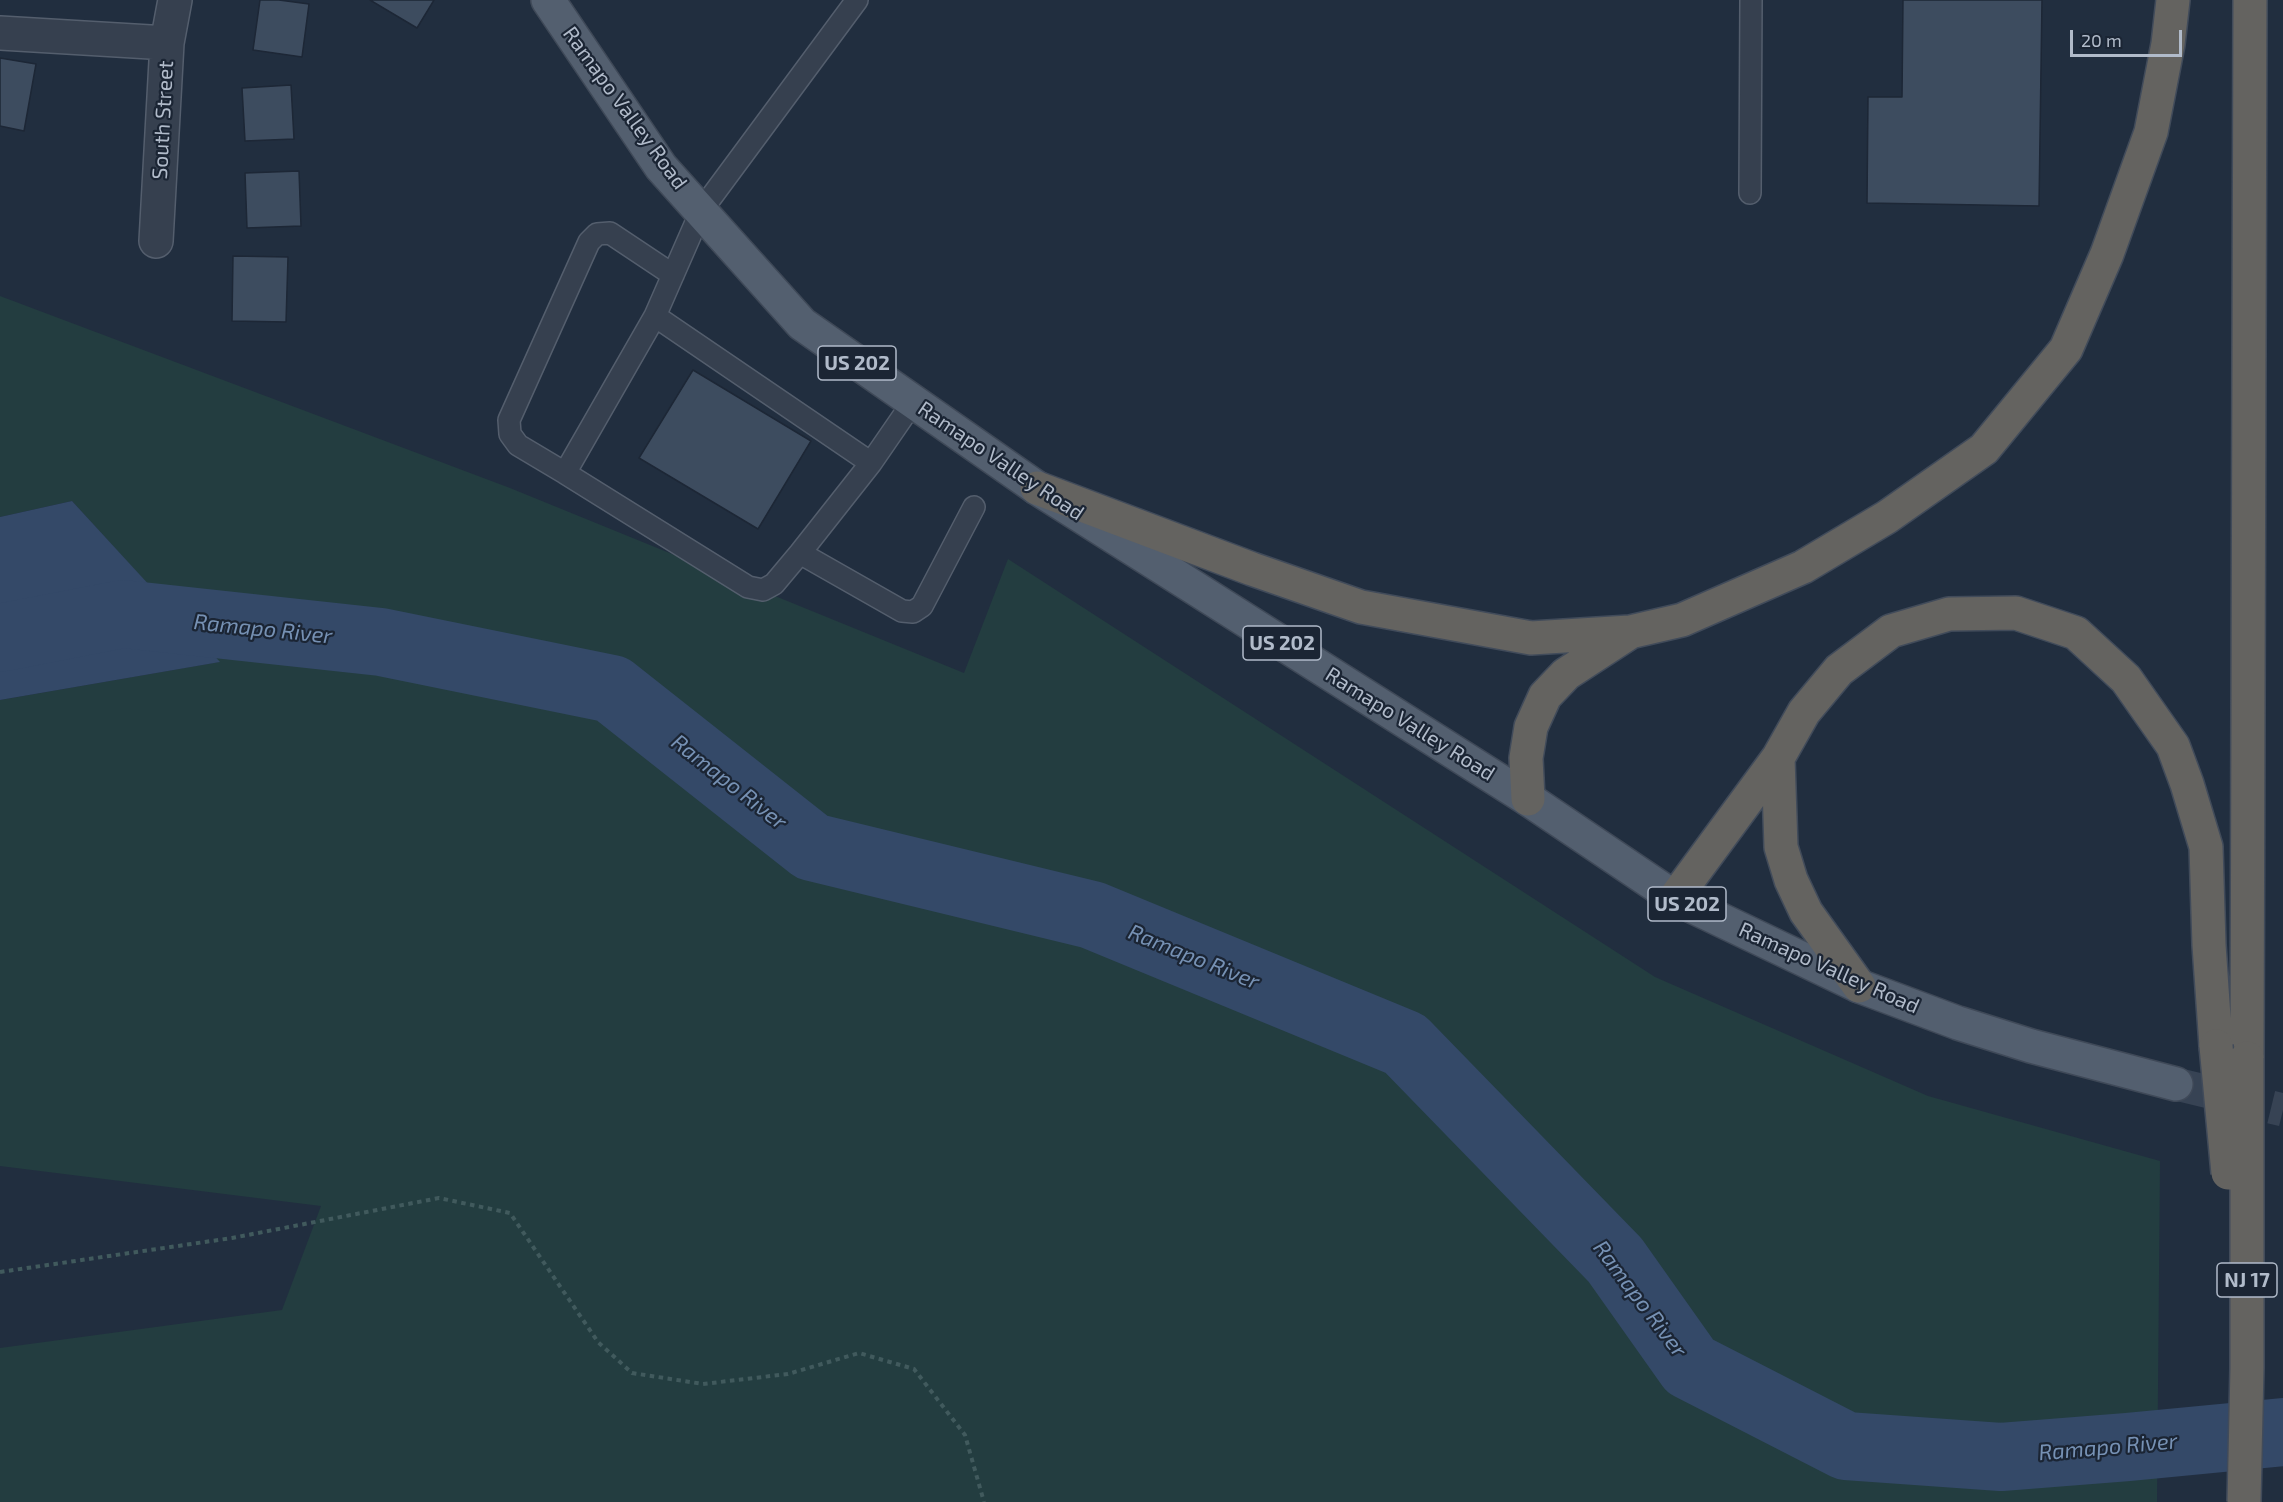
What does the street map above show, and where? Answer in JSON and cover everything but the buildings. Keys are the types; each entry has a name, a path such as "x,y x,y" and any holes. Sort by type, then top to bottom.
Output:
{"highway":[{"path":"1037,488 1362,608 1531,638 1630,632 1682,620 1803,567 1887,517 1984,449 2066,349 2107,254 2151,132 2168,44 2173,0"},
{"name":"NJ 17","path":"2244,1502 2247,1368 2250,0"},
{"path":"1675,898 1778,758 1804,712 1839,670 1891,632 1949,614 2016,613 2076,633 2126,679 2173,746 2206,847 2209,945 2247,1368"},
{"path":"1528,799 1527,747 1531,727 1545,696 1566,674 1630,632"},
{"path":"1778,758 1781,847 1791,880 1806,912 1858,986"}],"main road":[{"name":"Ramapo Valley Road","path":"548,0 661,167 802,324 1037,488 1528,799 1675,898 1858,986 1979,1030 2176,1084"}],"street":[{"name":"South Street","path":"156,241 167,43 175,0"},
{"path":"0,33 167,43"}],"lane":[{"path":"565,473 655,316 701,211 857,0"},
{"path":"1750,193 1751,0"},
{"path":"673,275 610,232 597,234 589,242 509,420 510,434 518,445 748,587 763,590 774,584 871,463 913,402"},
{"path":"655,316 871,463"},
{"path":"800,553 902,611 913,612 922,606 974,507"}],"path":[{"path":"0,1272 232,1238 439,1198 510,1213 598,1342 632,1373 703,1384 788,1374 859,1353 914,1369 965,1435 984,1502"}],"green space":[{"path":"0,296 510,488 964,673 1008,559 1655,977 1928,1096 2160,1161 2157,1502 0,1502 0,1348 282,1310 321,1206 0,1166 0,700 219,662 72,501 0,517"}],"water":[{"path":"72,501 220,662 0,700 0,517"}],"waterway":[{"name":"Ramapo River","path":"0,638 123,614 381,642 612,689 812,847 1092,915 1405,1044 1615,1260 1690,1366 1846,1446 2001,1457 2283,1432"}],"tunnel":[{"path":"2176,1084 2283,1110"}]}
